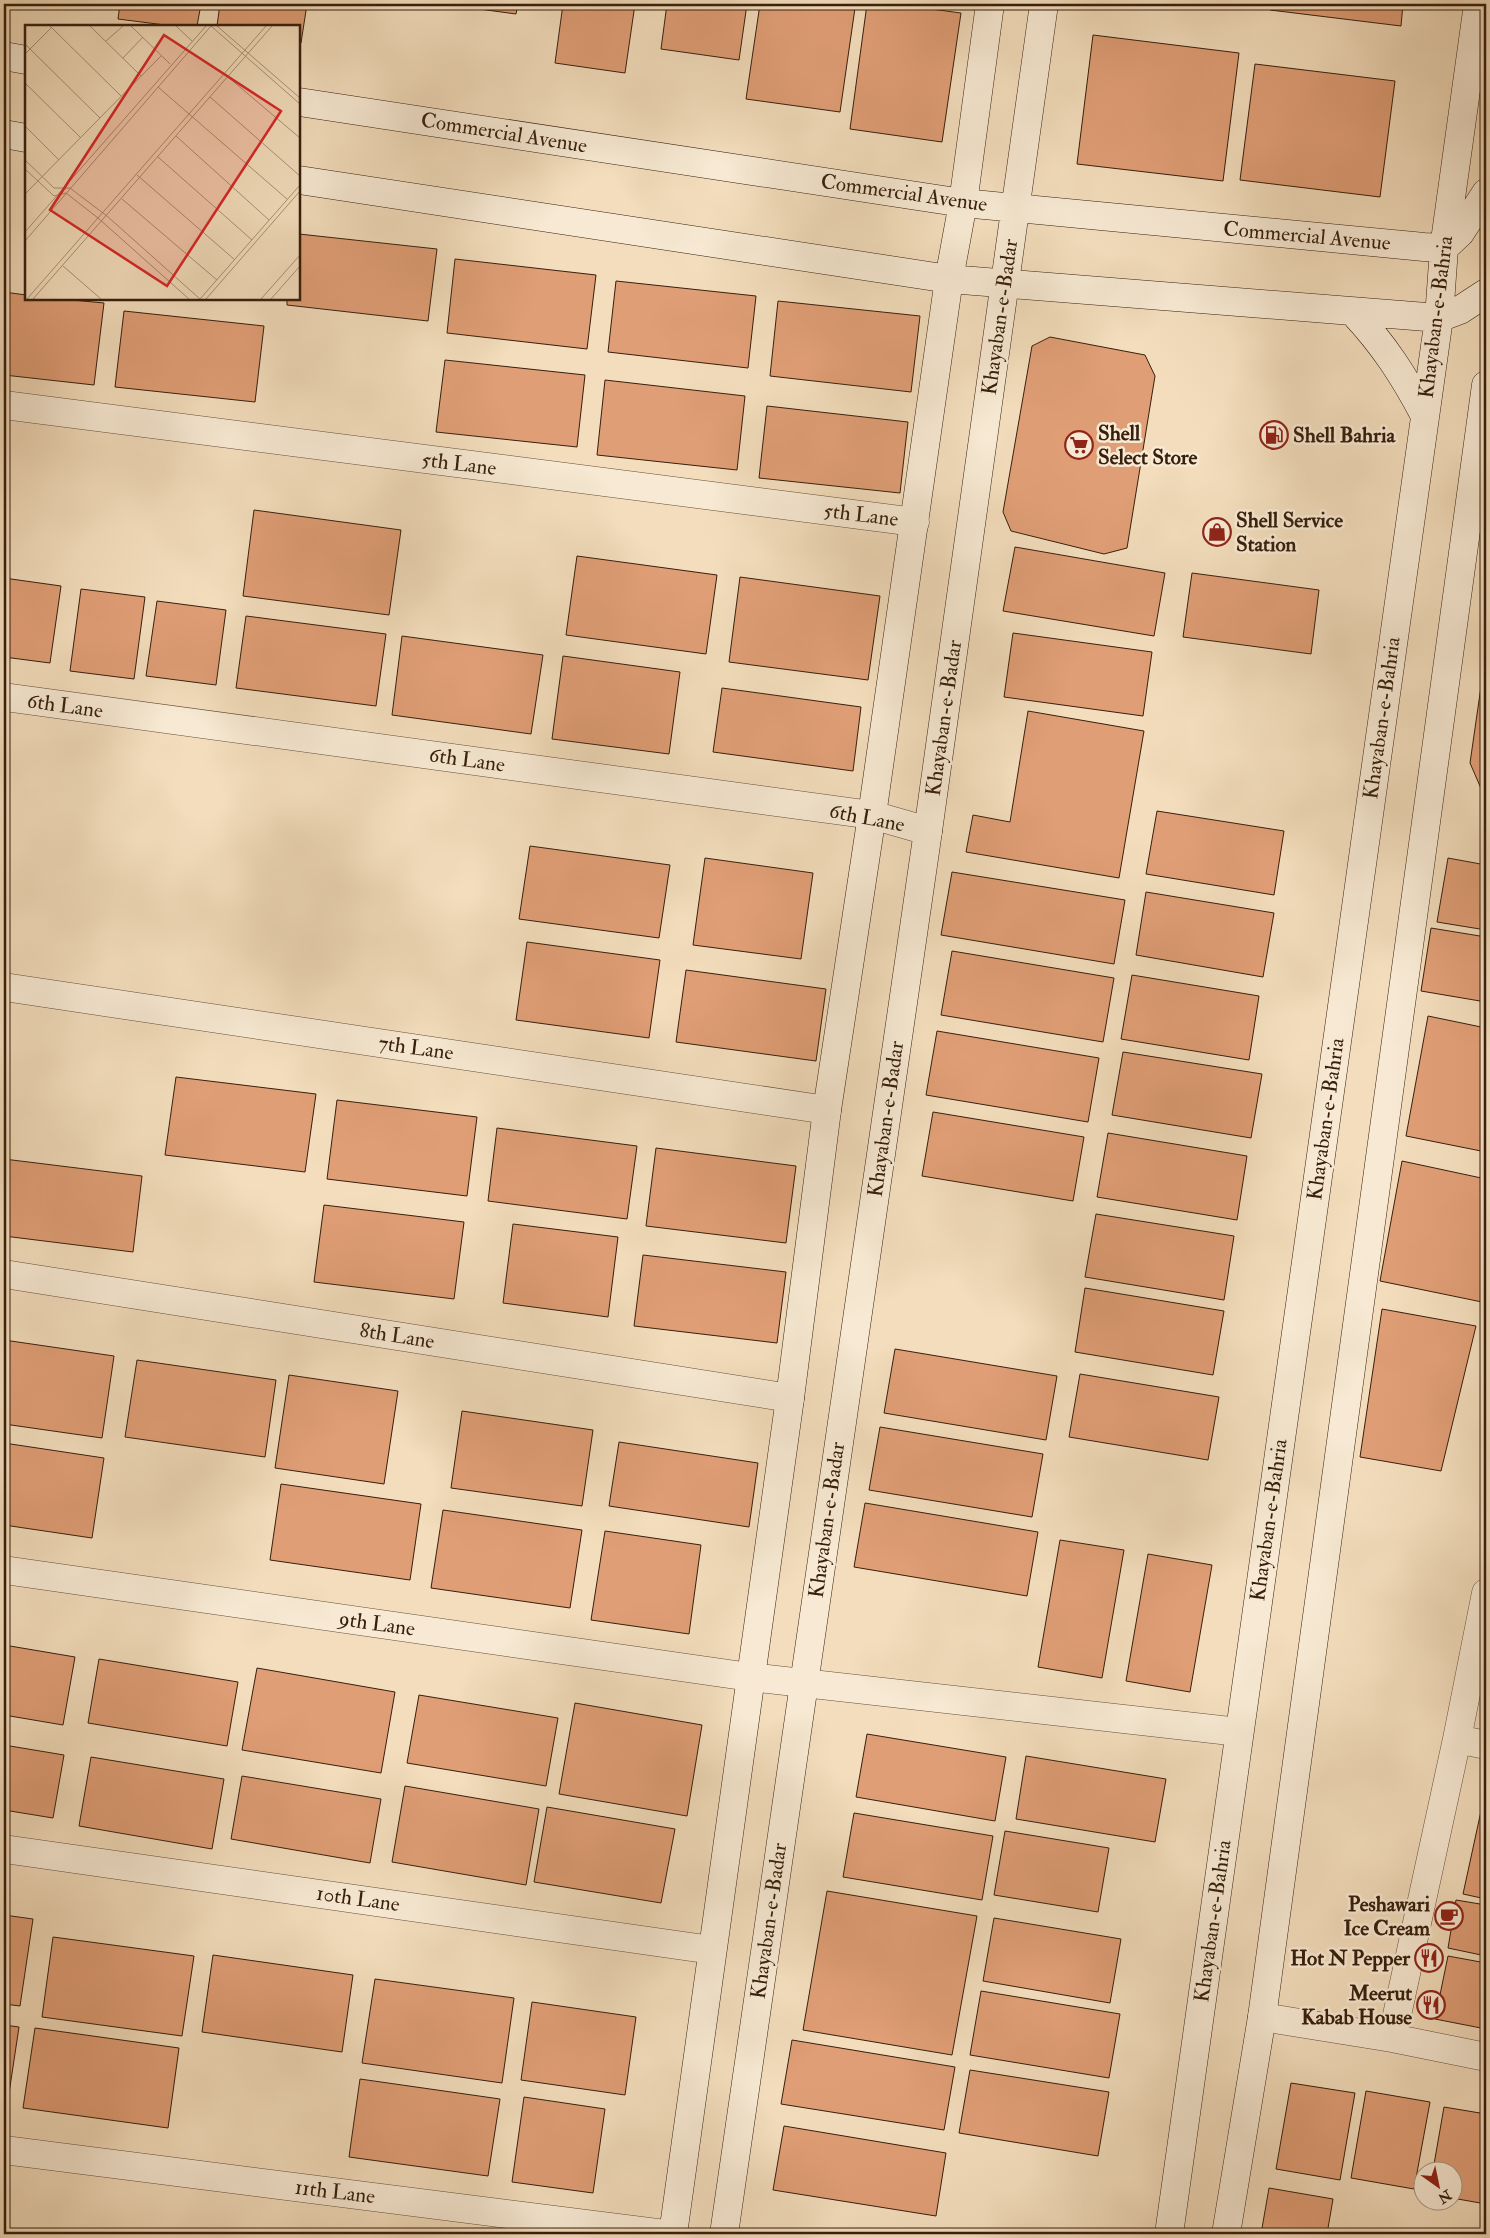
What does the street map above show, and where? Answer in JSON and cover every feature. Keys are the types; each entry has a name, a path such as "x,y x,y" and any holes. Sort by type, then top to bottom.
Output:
{"main road":[{"path":"673,2234 790,1398 827,1110 915,522 948,280 963,203 990,4"},
{"name":"Khayaban-e-Badar","path":"724,2234 928,831 1044,4"},
{"name":"Khayaban-e-Bahria","path":"1169,2234 1439,318 1444,248 1478,4"},
{"path":"4,56 25,60"},
{"name":"Commercial Avenue","path":"300,102 963,203 1444,248"},
{"path":"4,134 25,138"},
{"path":"300,180 948,280 1439,318 1460,310 1486,293"},
{"path":"1444,248 1460,233 1486,193"},
{"path":"1353,312 1391,357 1405,378 1425,416"},
{"path":"1226,2234 1262,2017 1486,384"},
{"name":"5th Lane","path":"4,405 915,522"},
{"name":"6th Lane","path":"4,697 872,815 928,831"},
{"name":"7th Lane","path":"4,987 827,1110"},
{"name":"8th Lane","path":"4,1274 790,1398"},
{"name":"9th Lane","path":"4,1570 750,1677 1239,1732"},
{"path":"1392,2038 1458,1739 1486,1593"},
{"path":"1458,1739 1486,1745"},
{"name":"10th Lane","path":"4,1849 712,1950"},
{"path":"1262,2017 1392,2038 1486,2058"},
{"name":"11th Lane","path":"4,2150 665,2234"}],"building":[{"path":"120,4 201,4 197,25 165,25 118,19"},
{"path":"220,4 307,4 301,43 300,25 217,25"},
{"path":"442,4 518,4 516,14"},
{"path":"563,4 635,4 625,73 555,63"},
{"path":"667,4 747,4 739,60 661,49"},
{"path":"760,4 827,4 855,8 840,112 746,99"},
{"path":"867,4 894,4 961,13 942,142 850,129"},
{"path":"1270,4 1403,4 1401,26 1270,10"},
{"path":"1093,35 1239,53 1223,181 1077,164"},
{"path":"1255,64 1395,81 1380,197 1240,180"},
{"path":"300,234 437,249 428,321 287,305 287,300 300,300"},
{"path":"455,259 596,275 587,349 447,333"},
{"path":"616,281 756,296 748,368 608,352"},
{"path":"4,292 25,295 25,300 72,300 104,303 94,385 4,375"},
{"path":"778,301 920,316 911,392 770,376"},
{"path":"124,311 264,326 255,402 115,387"},
{"path":"1050,337 1145,355 1155,376 1127,548 1104,554 1011,531 1003,512 1032,346"},
{"path":"445,360 585,375 577,447 436,432"},
{"path":"605,380 745,396 737,470 597,455"},
{"path":"767,406 908,422 900,493 759,478"},
{"path":"254,510 401,530 389,615 243,596"},
{"path":"1015,547 1165,573 1154,636 1003,611"},
{"path":"577,556 717,575 706,654 566,635"},
{"path":"1192,573 1319,590 1311,654 1183,637"},
{"path":"740,577 880,596 868,680 729,662"},
{"path":"4,578 61,586 50,663 4,657"},
{"path":"81,589 145,597 134,679 70,671"},
{"path":"157,601 226,610 216,685 146,676"},
{"path":"246,616 386,634 376,706 236,688"},
{"path":"1013,633 1152,652 1143,716 1004,697"},
{"path":"402,636 543,655 531,734 392,715"},
{"path":"563,656 680,672 669,754 552,739"},
{"path":"1486,659 1486,800 1470,763"},
{"path":"722,688 861,707 853,771 713,752"},
{"path":"1028,711 1144,731 1119,878 966,852 973,815 1010,822"},
{"path":"1157,811 1284,831 1274,895 1146,874"},
{"path":"530,846 670,865 659,938 519,919"},
{"path":"705,858 813,873 801,959 693,945"},
{"path":"1448,858 1486,865 1486,930 1437,922"},
{"path":"952,872 1125,900 1114,964 941,935"},
{"path":"1146,892 1274,913 1263,977 1136,955"},
{"path":"1431,928 1486,937 1486,1002 1421,991"},
{"path":"527,942 660,960 649,1038 516,1020"},
{"path":"952,951 1114,978 1103,1042 941,1015"},
{"path":"686,970 826,989 816,1061 676,1042"},
{"path":"1132,975 1259,996 1249,1060 1121,1039"},
{"path":"1428,1016 1486,1028 1486,1152 1406,1136"},
{"path":"937,1031 1099,1058 1088,1122 926,1095"},
{"path":"1123,1052 1262,1074 1251,1138 1112,1115"},
{"path":"176,1077 316,1094 305,1172 165,1155"},
{"path":"337,1100 477,1117 467,1196 327,1179"},
{"path":"933,1112 1084,1137 1073,1201 922,1176"},
{"path":"497,1128 637,1146 627,1219 488,1201"},
{"path":"1108,1133 1247,1156 1237,1220 1097,1197"},
{"path":"656,1148 796,1166 786,1243 646,1226"},
{"path":"4,1159 142,1176 133,1252 4,1236"},
{"path":"1402,1161 1486,1179 1486,1281 1482,1302 1380,1281"},
{"path":"324,1205 464,1222 454,1299 314,1282"},
{"path":"1096,1214 1234,1236 1224,1300 1085,1277"},
{"path":"513,1224 618,1237 608,1317 503,1303"},
{"path":"643,1255 786,1272 777,1343 634,1326"},
{"path":"1085,1288 1224,1311 1213,1375 1075,1352"},
{"path":"1382,1309 1476,1326 1441,1471 1360,1457"},
{"path":"4,1340 114,1356 102,1438 4,1424"},
{"path":"895,1349 1057,1376 1046,1440 884,1413"},
{"path":"137,1360 276,1380 265,1457 125,1437"},
{"path":"1080,1374 1219,1397 1208,1460 1069,1437"},
{"path":"289,1375 398,1391 384,1484 275,1468"},
{"path":"462,1411 593,1430 582,1506 451,1488"},
{"path":"880,1427 1043,1454 1032,1517 869,1490"},
{"path":"619,1442 758,1463 749,1527 609,1506"},
{"path":"4,1443 104,1458 92,1538 4,1525"},
{"path":"281,1484 421,1504 410,1580 270,1560"},
{"path":"865,1503 1038,1532 1027,1596 854,1567"},
{"path":"443,1510 582,1530 570,1608 431,1588"},
{"path":"605,1531 701,1545 689,1634 591,1620"},
{"path":"1060,1540 1124,1550 1102,1678 1038,1667"},
{"path":"1148,1554 1212,1565 1190,1692 1126,1681"},
{"path":"4,1645 75,1657 63,1725 4,1715"},
{"path":"99,1659 238,1682 227,1746 88,1723"},
{"path":"257,1668 395,1692 381,1773 242,1750"},
{"path":"419,1695 558,1718 546,1786 407,1763"},
{"path":"575,1703 702,1725 687,1816 559,1794"},
{"path":"867,1734 1006,1757 995,1821 856,1797"},
{"path":"4,1745 64,1755 53,1818 4,1810"},
{"path":"1026,1756 1166,1779 1155,1842 1016,1819"},
{"path":"91,1757 224,1779 212,1849 79,1826"},
{"path":"242,1776 381,1799 370,1863 231,1839"},
{"path":"405,1786 539,1809 526,1885 392,1862"},
{"path":"1483,1802 1486,1803 1486,1899 1463,1894"},
{"path":"547,1807 675,1829 661,1903 534,1882"},
{"path":"854,1813 993,1836 982,1900 843,1877"},
{"path":"1005,1831 1109,1848 1098,1912 994,1895"},
{"path":"827,1891 977,1916 952,2055 803,2030"},
{"path":"1456,1900 1486,1905 1486,1956 1448,1948"},
{"path":"4,1915 33,1919 20,2006 4,2004"},
{"path":"994,1918 1121,1939 1110,2003 983,1981"},
{"path":"53,1937 194,1956 182,2036 42,2017"},
{"path":"213,1955 353,1975 342,2052 202,2032"},
{"path":"1448,1956 1486,1963 1486,2029 1435,2019"},
{"path":"375,1979 514,1998 502,2083 362,2063"},
{"path":"981,1991 1120,2014 1109,2078 970,2055"},
{"path":"532,2002 636,2017 625,2095 521,2080"},
{"path":"4,2025 19,2027 8,2100 4,2099"},
{"path":"35,2028 179,2048 168,2128 23,2108"},
{"path":"792,2040 955,2067 944,2130 781,2104"},
{"path":"970,2070 1109,2092 1098,2156 959,2133"},
{"path":"360,2079 500,2099 488,2176 349,2157"},
{"path":"1291,2083 1355,2093 1340,2180 1276,2169"},
{"path":"1366,2091 1430,2102 1419,2160 1412,2160 1412,2189 1351,2178"},
{"path":"524,2097 605,2109 593,2193 512,2182"},
{"path":"1444,2107 1486,2114 1486,2204 1462,2200 1462,2160 1435,2160"},
{"path":"784,2126 946,2153 936,2216 773,2190"},
{"path":"1269,2188 1333,2199 1327,2234 1261,2234"}],"place":[{"name":"Shell Bahria","path":"1274,435"},
{"name":"Shell Select Store","path":"1079,445"},
{"name":"Shell Service Station","path":"1217,532"},
{"name":"Peshawari Ice Cream","path":"1449,1916"},
{"name":"Hot N Pepper","path":"1429,1958"},
{"name":"Meerut Kabab House","path":"1431,2005"}]}
